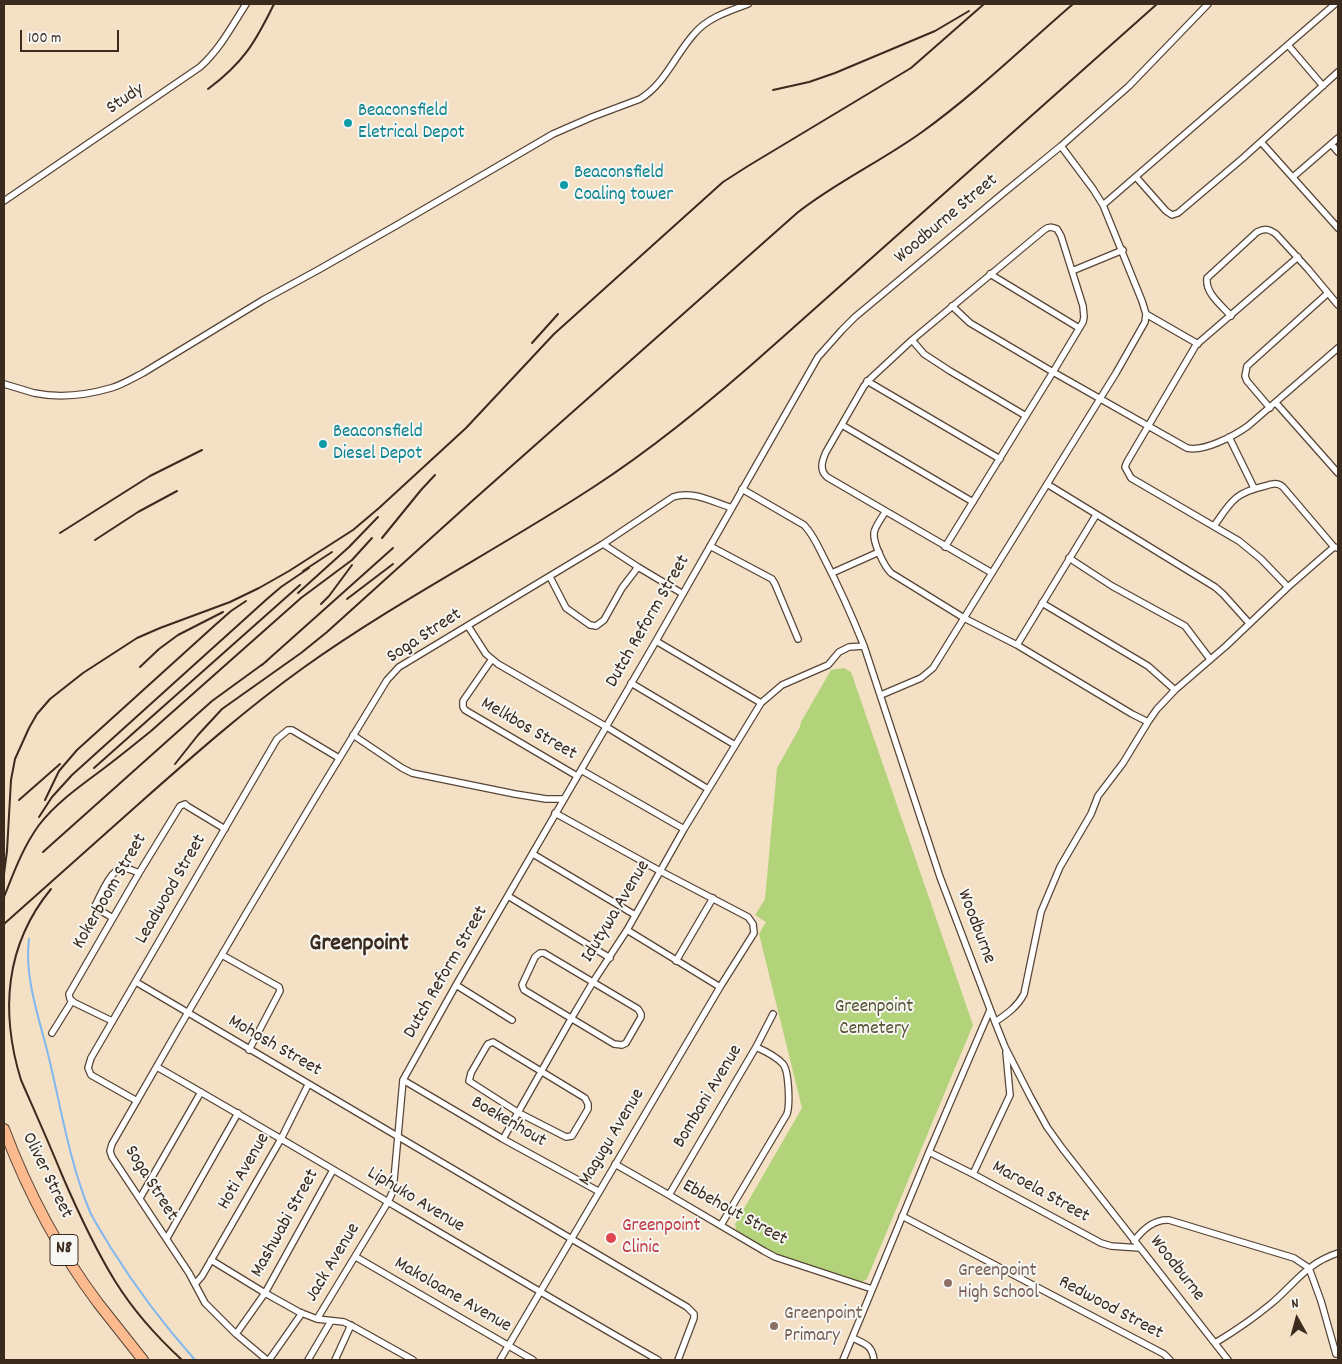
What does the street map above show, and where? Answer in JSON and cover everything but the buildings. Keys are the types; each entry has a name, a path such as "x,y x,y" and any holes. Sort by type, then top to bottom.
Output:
{"highway":[{"name":"Oliver Street","path":"4,1129 40,1209 71,1262 98,1302 143,1360"}],"street":[{"name":"Study","path":"4,201 200,67 218,49 246,4"},
{"path":"4,384 35,393 74,395 112,388 127,381 263,300 344,256 553,134 647,95 664,77 694,34 702,26 748,4"},
{"name":"Woodburne Street","path":"742,489 818,357 831,341 855,317 1061,146 1129,86 1208,4"},
{"path":"1103,204 1337,5"},
{"path":"1288,45 1323,86"},
{"path":"1136,177 1169,214 1182,210 1338,72"},
{"path":"1293,177 1338,138"},
{"path":"1261,142 1338,228"},
{"path":"1331,144 1338,152"},
{"path":"880,695 926,676 932,668 1100,399 1145,322 1146,314 1142,301 1103,204 1061,146"},
{"path":"945,546 1000,459 1082,322 1084,311 1057,229 1050,227 1044,230 912,340 867,381 823,459 821,466 824,474 886,512 945,546 992,573"},
{"path":"1231,316 1210,293 1206,286 1207,278 1257,232 1265,230 1271,230 1276,234 1298,257 1338,306"},
{"path":"1072,271 1123,250"},
{"path":"1288,587 1252,551 1214,526 1131,478 1125,467 1166,394 1198,344 1298,257"},
{"path":"990,274 1079,328"},
{"path":"1270,408 1247,381 1245,376 1247,366 1328,293"},
{"path":"952,306 970,323 1149,427 1192,449 1204,447 1230,437 1248,426 1338,348"},
{"path":"1146,314 1198,344"},
{"path":"912,340 924,354 1026,416"},
{"path":"867,381 1000,459"},
{"path":"1276,403 1338,473"},
{"path":"842,425 973,502"},
{"path":"1230,437 1254,488"},
{"path":"995,1022 1016,1007 1024,994 1042,912 1060,867 1091,814 1098,796 1123,763 1157,709 1249,622 1336,548 1284,486 1277,483 1254,488 1240,494 1214,526"},
{"path":"1046,484 1215,587 1249,622"},
{"name":"Dutch Reform Street","path":"397,1135 403,1080 742,489"},
{"name":"Woodburne","path":"742,489 804,525 811,533 852,614 940,876 990,1010 1005,1047 1047,1127 1228,1360"},
{"name":"Soga Street","path":"268,1360 236,1334 208,1307 166,1238 112,1157 110,1151 112,1144 339,758 393,672 550,577 679,495 695,496 732,508"},
{"path":"886,512 874,530 874,535 879,552 891,573 964,618 1017,646 1148,722"},
{"path":"1017,646 1096,515"},
{"path":"603,544 683,594"},
{"path":"710,546 772,580 798,638"},
{"path":"832,573 879,552"},
{"path":"1070,558 1112,586 1185,626 1210,659"},
{"path":"550,577 566,608 590,626 596,626 604,620 622,588 638,567"},
{"path":"1042,603 1148,666 1175,690"},
{"path":"468,626 486,654 492,659 708,788"},
{"path":"656,641 761,703"},
{"name":"Idutywa Avenue","path":"503,1139 571,1019 627,930 708,788 761,703 782,685 828,665 839,652 849,647 864,646"},
{"name":"Melkbos Street","path":"492,659 462,701 464,710 577,776"},
{"path":"631,683 735,745"},
{"name":"Leadwood Street","path":"137,1101 94,1078 89,1071 91,1058 277,739 288,730 292,730 339,758"},
{"path":"353,736 412,773 514,794 546,799 564,799"},
{"path":"581,770 684,829"},
{"name":"Kokerboom Street","path":"52,1033 72,1001 69,997 70,992 180,806 185,804 225,829"},
{"path":"556,813 713,898 676,961"},
{"path":"533,854 635,915"},
{"path":"113,918 95,906 114,872 125,868 139,873"},
{"path":"508,896 610,958"},
{"name":"Magugu Avenue","path":"500,1360 598,1191 754,933 753,924 748,917 713,898"},
{"path":"627,930 720,987"},
{"path":"540,953 544,953 593,982 635,1007 640,1012 641,1017 628,1040 622,1044 614,1044 571,1019 524,990 522,985 535,957 540,953"},
{"path":"222,955 279,987 280,991 249,1050"},
{"name":"Mohosh Street","path":"136,982 308,1085 397,1135"},
{"path":"456,985 512,1020"},
{"path":"72,1001 112,1021"},
{"path":"843,1360 990,1010"},
{"name":"Bombani Avenue","path":"669,1195 756,1047 773,1014"},
{"path":"493,1042 541,1071 586,1098 588,1109 573,1135 568,1137 562,1136 519,1113 469,1081 471,1073 488,1044 493,1042"},
{"path":"721,1225 788,1114 784,1065 764,1050 756,1047"},
{"path":"974,1174 1010,1095 1005,1047"},
{"name":"Liphuko Avenue","path":"157,1067 658,1360"},
{"name":"Boekenhout","path":"403,1080 503,1139 598,1191"},
{"name":"Hoti Avenue","path":"195,1284 204,1272 281,1139 308,1085"},
{"path":"140,1198 201,1092"},
{"path":"166,1238 238,1113"},
{"path":"397,1135 692,1311 694,1314 692,1323 678,1360"},
{"name":"Jack Avenue","path":"211,1260 265,1293 317,1319 356,1257 393,1191 397,1135"},
{"name":"Maroela Street","path":"929,1152 974,1174 1100,1243 1111,1246 1140,1248"},
{"name":"Ebbehout Street","path":"615,1164 775,1257 872,1289"},
{"name":"Mashwabi Street","path":"236,1334 265,1293 333,1170"},
{"name":"Redwood Street","path":"902,1216 1164,1354 1170,1360"},
{"path":"1134,1241 1141,1231 1159,1220 1169,1220 1294,1258 1309,1268 1321,1301 1336,1354"},
{"path":"1215,1343 1232,1334 1248,1322 1309,1268 1338,1252"},
{"name":"Makoloane Avenue","path":"356,1257 533,1360"},
{"path":"268,1360 302,1313"},
{"path":"317,1319 344,1322 405,1358 413,1360"},
{"path":"308,1360 331,1320"},
{"path":"335,1360 351,1326"},
{"path":"853,1338 870,1347 874,1360"}],"green space":[{"name":"Greenpoint Cemetery","path":"844,668 851,672 973,1025 867,1279 862,1282 776,1254 736,1230 735,1224 802,1108 759,934 766,922 755,915 765,899 777,768 831,670"}],"waterway":[{"path":"29,939 29,968 33,997 76,1173 90,1212 140,1292 195,1360"}],"railway":[{"path":"208,89 230,70 247,51 261,30 274,4"},
{"path":"4,874 11,780 15,759 37,714 50,699 83,673 137,638 230,602 259,588 353,530 466,428 554,334 723,182 911,68 984,4"},
{"path":"175,764 222,709 301,653 327,632 797,213 827,191 907,143 942,117 1073,4"},
{"path":"4,924 201,750 303,668 410,598 592,488 686,420 753,363 1157,4"},
{"path":"773,90 809,82 835,73 935,31 969,11"},
{"path":"532,343 558,314"},
{"path":"60,533 150,476 202,450"},
{"path":"382,538 435,475"},
{"path":"95,540 138,512 177,491"},
{"path":"298,593 349,547 378,517"},
{"path":"4,897 28,842 53,809 151,731 301,598 352,560 372,538"},
{"path":"262,665 393,548"},
{"path":"303,571 332,552"},
{"path":"347,599 393,564"},
{"path":"321,604 352,565"},
{"path":"39,817 52,797 72,775 267,599 309,568"},
{"path":"94,768 300,585"},
{"path":"45,800 59,771 77,750 231,611 246,601"},
{"path":"140,667 159,649 178,635 223,612"},
{"path":"43,852 212,701 267,661"},
{"path":"19,800 60,764"},
{"path":"51,889 36,910 24,933 16,956 9,1004 14,1055 21,1080 74,1202 107,1268 138,1313 182,1360"}],"place":[{"name":"Beaconsfield Eletrical Depot","path":"348,123"},
{"name":"Beaconsfield Coaling tower","path":"564,185"},
{"name":"Beaconsfield Diesel Depot","path":"323,444"},
{"name":"Greenpoint Clinic","path":"611,1238"},
{"name":"Greenpoint High School","path":"948,1283"},
{"name":"Greenpoint Primary","path":"774,1326"}],"district":[{"name":"Greenpoint","path":"359,946"}]}
